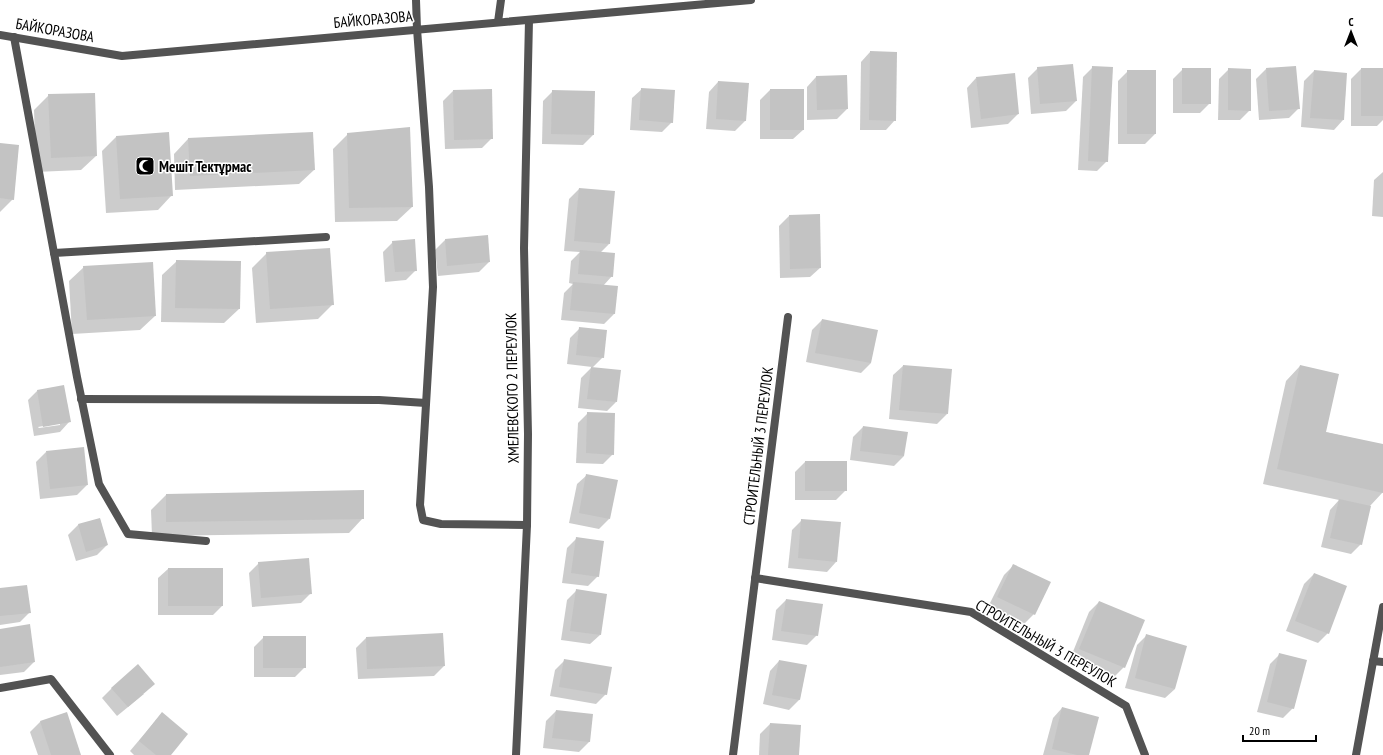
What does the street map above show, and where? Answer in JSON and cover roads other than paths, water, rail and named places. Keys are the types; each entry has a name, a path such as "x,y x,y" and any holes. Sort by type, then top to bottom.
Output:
{"street":[{"path":"416,0 433,287 420,505 423,520 441,524 527,525"},
{"path":"498,22 501,0"},
{"name":"БАЙКОРАЗОВА","path":"0,35 122,56 751,0"},
{"name":"ХМЕЛЕВСКОГО 2 ПЕРЕУЛОК","path":"516,755 527,525 528,434 524,248 529,20"},
{"path":"14,37 81,399 99,484 128,534 206,541"},
{"path":"54,253 326,237"},
{"name":"СТРОИТЕЛЬНЫЙ 3 ПЕРЕУЛОК","path":"733,755 788,317"},
{"path":"81,399 379,400 426,403"},
{"name":"СТРОИТЕЛЬНЫЙ 3 ПЕРЕУЛОК","path":"755,578 971,612 1126,706 1145,755"},
{"path":"1356,755 1383,607"},
{"path":"1373,661 1383,662"},
{"path":"0,688 51,679 110,755"}],"place":[{"name":"Мешіт Тектұрмас","path":"145,166"}]}
